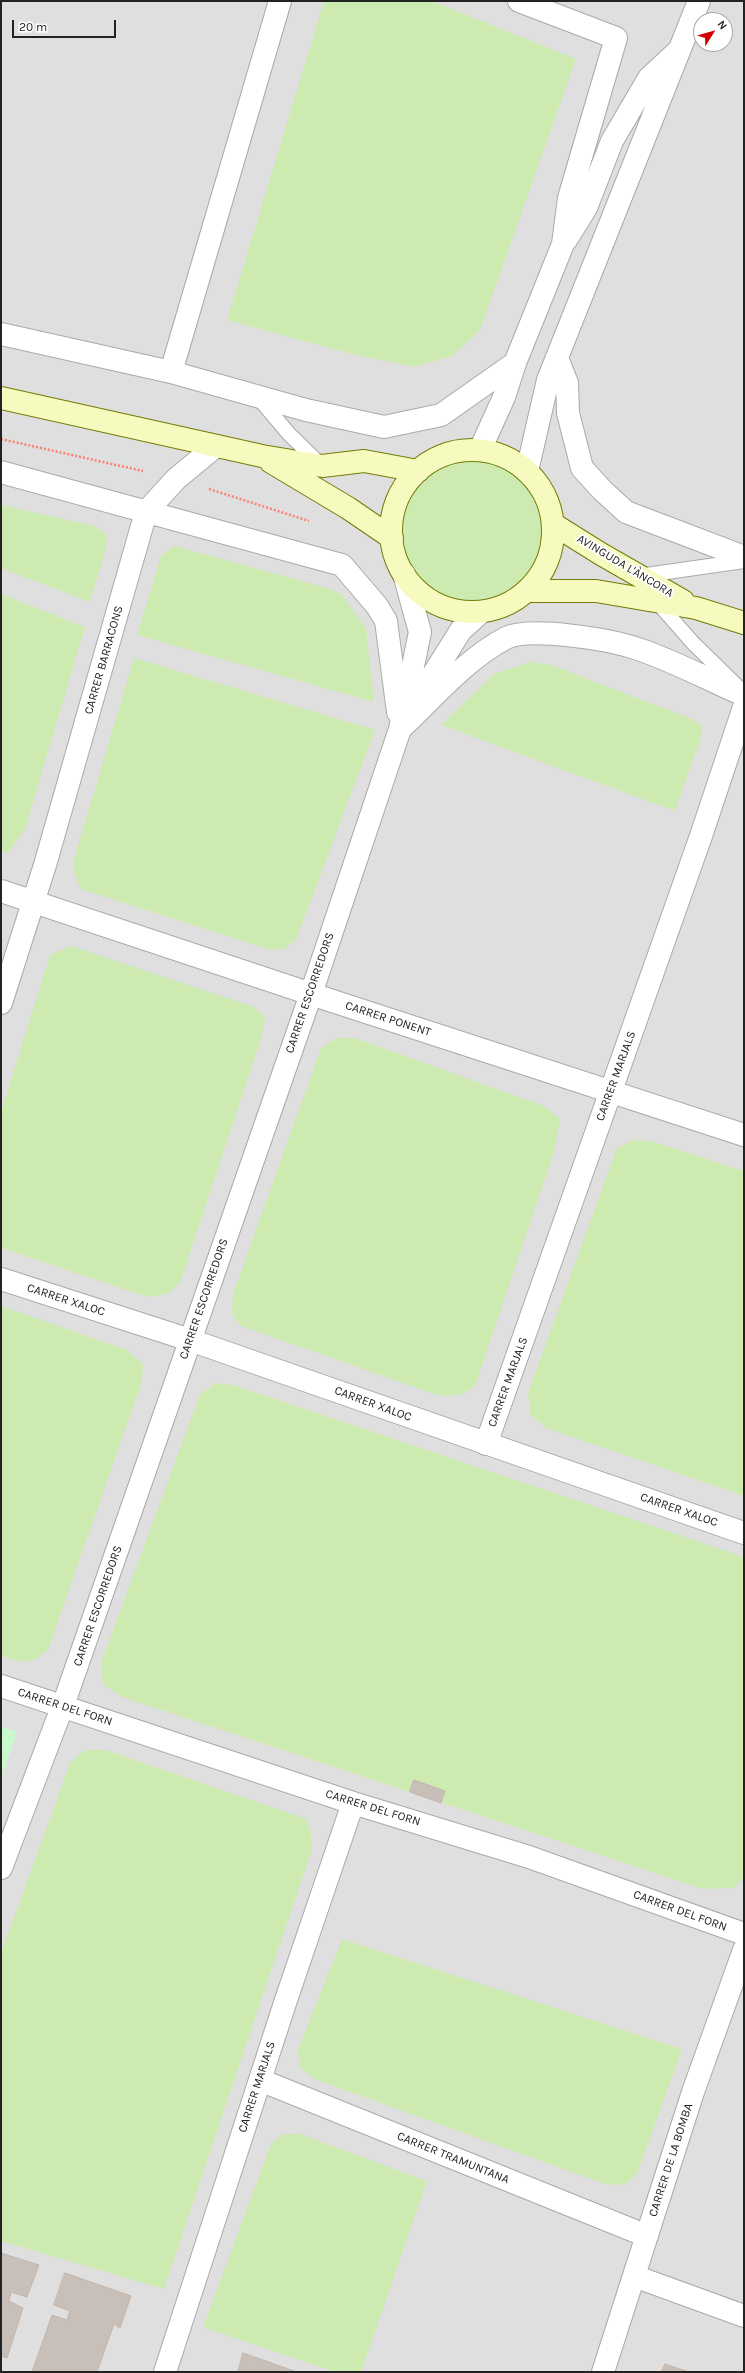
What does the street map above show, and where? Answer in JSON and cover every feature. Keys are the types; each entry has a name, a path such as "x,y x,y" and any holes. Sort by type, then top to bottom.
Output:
{"street":[{"path":"171,372 280,1"},
{"path":"519,1 616,38 569,198 563,244"},
{"path":"528,471 548,380 681,48 698,1"},
{"path":"480,450 504,397 515,363 563,244 586,208 612,141 649,78 681,48"},
{"path":"1,334 171,372 306,410 384,427 441,415 515,363"},
{"path":"557,358 567,383 568,413 582,468 602,490 626,512 744,557"},
{"path":"1,398 262,456 322,466 364,461 418,471"},
{"name":"CARRER BARRACONS","path":"1,1003 33,900 146,512 176,479 216,446"},
{"path":"480,450 506,456 528,471 545,495 553,524 552,548 543,572 528,590 506,605 481,612 458,611 438,604 419,592 404,574 398,563 392,538 393,513 402,490 418,471 431,460 446,453 480,450"},
{"path":"262,456 348,508 392,538"},
{"path":"1,472 342,565 377,606 386,621 400,729"},
{"name":"AVINGUDA L'ÀNCORA","path":"553,524 639,576 696,608"},
{"name":"CARRER ESCORREDORS","path":"1,1868 63,1706 310,994 400,729 420,632 404,574"},
{"name":"AVINGUDA L'ÀNCORA","path":"528,590 596,591 696,608 744,623"},
{"name":"CARRER ESCORREDORS","path":"400,729 461,630 481,612"},
{"name":"CARRER ESCORREDORS","path":"400,729 468,664 506,638 518,634 556,633 637,648 744,694"},
{"name":"CARRER MARJALS","path":"486,1444 701,836 744,707"},
{"path":"1,891 33,900"},
{"name":"CARRER PONENT","path":"33,900 310,994 744,1135"},
{"name":"CARRER XALOC","path":"1,1279 190,1340 744,1533"},
{"name":"CARRER DEL FORN","path":"1,1686 353,1803 529,1857 744,1934"},
{"name":"CARRER MARJALS","path":"165,2372 260,2080 353,1803"},
{"name":"CARRER DE LA BOMBA","path":"603,2372 693,2092 744,1950"},
{"name":"CARRER TRAMUNTANA","path":"260,2080 647,2236"},
{"path":"634,2276 744,2316"}],"lane":[{"path":"256,396 289,434 322,466"},
{"path":"639,576 744,561"},
{"path":"657,602 693,643 744,694"}],"shaded area":[{"path":"1,1 744,1 744,2372 1,2372"}],"green space":[{"path":"324,1 432,1 576,59 480,330 452,356 414,367 352,354 227,320"},
{"path":"472,450 503,456 517,464 529,474 539,486 547,500 553,531 547,562 539,576 529,588 517,598 503,606 472,612 441,606 427,598 415,588 405,576 397,562 391,531 397,500 405,486 415,474 427,464 441,456"},
{"path":"1,505 95,526 104,532 108,541 90,602 1,568"},
{"path":"174,546 327,588 341,594 366,628 374,702 137,635 161,556"},
{"path":"1,594 85,627 25,829 8,853 1,852"},
{"path":"134,658 375,730 296,940 284,949 267,949 81,889 74,873 74,859"},
{"path":"531,662 551,665 692,719 702,726 700,740 675,811 441,725 494,674"},
{"path":"71,946 254,1007 265,1017 261,1039 180,1283 167,1294 147,1297 1,1248 1,1112 50,955"},
{"path":"337,1038 355,1038 544,1106 560,1119 555,1149 475,1386 460,1395 440,1396 241,1326 232,1314 233,1294 321,1048"},
{"path":"633,1140 654,1142 744,1171 744,1496 546,1428 530,1414 528,1393 617,1148"},
{"path":"1,1306 127,1350 143,1364 142,1381 48,1650 36,1658 26,1661 1,1656"},
{"path":"216,1383 234,1385 744,1557 744,1877 733,1888 703,1889 125,1698 103,1685 101,1663 200,1394"},
{"path":"1,1726 17,1732 1,1779"},
{"path":"85,1750 106,1750 306,1819 311,1833 312,1849 164,2289 1,2241 1,1953 70,1763"},
{"path":"342,1939 682,2049 637,2174 624,2185 605,2184 314,2079 300,2067 298,2049"},
{"path":"283,2134 300,2134 427,2181 361,2372 335,2372 203,2327 271,2144"}],"building":[{"path":"414,1780 445,1791 441,1803 410,1792"},
{"path":"1,2253 39,2265 27,2297 11,2292 9,2301 23,2308 7,2358 1,2356"},
{"path":"65,2273 131,2296 120,2328 114,2324 97,2372 32,2372 52,2315 67,2320 70,2311 54,2305"},
{"path":"243,2353 297,2372 238,2372"},
{"path":"665,2364 689,2372 662,2372"}]}
